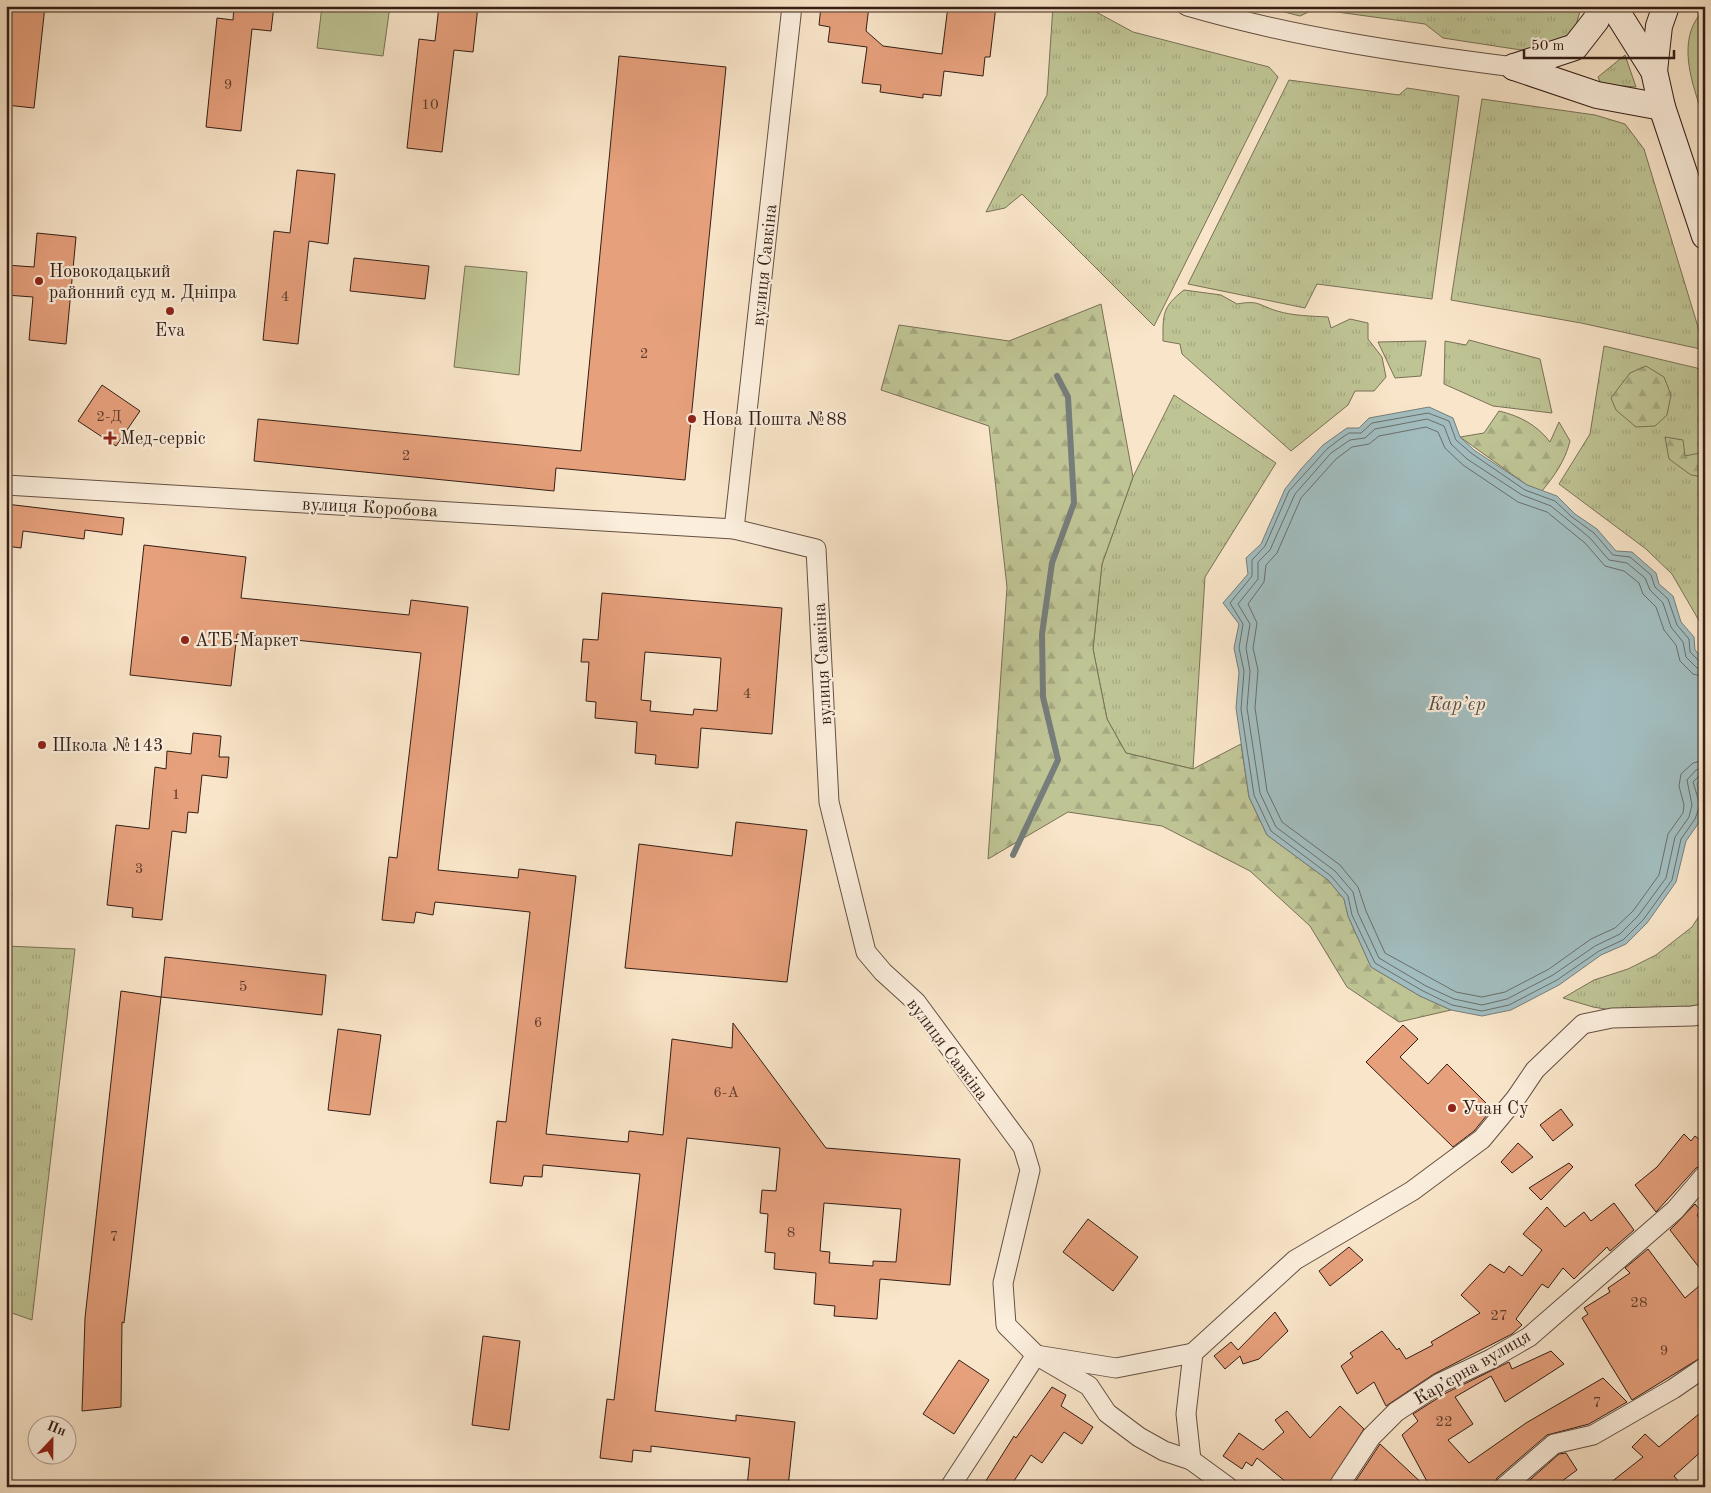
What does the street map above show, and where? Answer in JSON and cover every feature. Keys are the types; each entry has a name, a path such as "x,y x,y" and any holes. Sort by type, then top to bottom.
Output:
{"main road":[{"path":"1514,67 1575,47 1596,20 1601,6"},
{"path":"1613,6 1654,71"},
{"path":"1666,6 1659,26 1654,71 1662,107 1705,236"},
{"path":"1514,67 1597,95 1662,107"}],"street":[{"name":"вулиця Савкіна","path":"792,6 734,529 816,549 829,802 866,952 883,972 916,1002 1023,1147 1030,1170 1003,1284 1006,1325 1036,1354"},
{"path":"1187,6 1248,24 1306,35 1514,67"},
{"name":"вулиця Коробова","path":"6,485 734,529"},
{"path":"1036,1354 1116,1368 1193,1353 1295,1260 1412,1191 1482,1139 1516,1098 1535,1070 1555,1049 1584,1024 1612,1018 1705,1014"},
{"name":"Карʼєрна вулиця","path":"1338,1487 1371,1437 1396,1412 1440,1383 1491,1359 1529,1337 1675,1210 1705,1175"},
{"path":"1190,1460 1186,1414 1193,1353"},
{"path":"1036,1354 1089,1386 1107,1413 1139,1436 1164,1451 1190,1460 1228,1487"},
{"path":"950,1487 1036,1354"},
{"path":"1504,1487 1554,1444 1593,1435 1673,1390 1705,1367"}],"green space":[{"path":"322,6 390,6 383,56 317,48"},
{"path":"1053,6 1085,6 1133,32 1269,67 1278,77 1154,326 1022,194 1005,208 986,212 1047,95"},
{"path":"1261,6 1581,6 1581,8 1576,25 1566,37 1547,46 1521,50 1443,38 1425,24 1315,9 1300,16"},
{"path":"1705,9 1705,122 1692,79 1688,49 1695,21"},
{"path":"1625,55 1636,87 1601,84 1598,77"},
{"path":"1289,80 1399,95 1407,88 1459,96 1432,299 1317,284 1305,308 1188,284"},
{"path":"1482,99 1595,115 1625,124 1644,149 1705,350 1581,323 1451,300"},
{"path":"465,266 527,272 519,375 454,367"},
{"path":"1184,290 1221,295 1237,304 1254,303 1290,314 1328,317 1331,328 1350,319 1368,323 1368,339 1382,357 1386,377 1374,391 1355,391 1348,405 1291,451 1182,354 1180,344 1163,341 1165,312 1171,301"},
{"path":"1101,304 1133,477 1102,564 1093,649 1107,719 1126,753 1193,769 1241,744 1249,797 1267,835 1328,880 1344,899 1348,916 1371,967 1420,996 1451,1010 1399,1022 1347,987 1310,926 1250,871 1162,826 1068,812 988,859 1007,587 989,426 881,390 899,325 1009,341"},
{"path":"1469,340 1540,359 1552,413 1493,406 1444,384 1445,341 1466,345"},
{"path":"1426,341 1421,376 1395,378 1378,342"},
{"path":"1604,346 1705,370 1705,631 1672,574 1646,549 1559,484 1590,434"},
{"path":"1646,366 1664,377 1671,395 1667,415 1655,426 1636,427 1616,410 1611,398 1630,373"},
{"path":"1174,395 1276,463 1205,577 1193,769 1126,753 1107,719 1093,649 1102,564 1133,477"},
{"path":"1499,411 1528,422 1550,442 1559,422 1570,441 1559,468 1542,491 1527,485 1460,437 1484,433"},
{"path":"1665,437 1683,440 1685,456 1705,452 1705,477 1691,475 1669,459"},
{"path":"6,893 12,893 9,941 6,941"},
{"path":"1705,907 1705,1011 1647,1016 1593,1007 1563,998 1594,980 1628,969 1656,955 1692,927"},
{"path":"6,946 75,949 32,1320 6,1311"}],"water":[{"name":"Кар’єр","path":"1429,407 1453,418 1460,437 1474,450 1527,485 1557,496 1575,514 1597,529 1616,551 1632,552 1656,573 1659,584 1673,596 1681,622 1694,637 1695,650 1705,660 1705,775 1697,784 1704,804 1700,821 1686,841 1676,882 1647,923 1626,944 1601,955 1559,985 1511,1010 1482,1016 1451,1010 1420,996 1371,967 1348,916 1344,899 1328,880 1267,835 1249,797 1236,708 1239,672 1234,648 1239,624 1223,603 1248,574 1246,558 1261,544 1285,489 1323,445 1347,428 1359,428 1369,418"}],"building":[{"path":"9,6 45,6 34,108 6,105 6,30"},
{"path":"234,6 274,6 271,31 252,29 241,131 206,127 217,18 233,20"},
{"path":"439,6 478,6 473,52 454,50 442,152 407,148 419,39 435,41"},
{"path":"821,6 869,6 866,31 883,46 942,54 948,6 996,6 990,57 985,57 983,76 944,71 941,96 923,94 923,98 880,92 881,85 862,83 867,47 828,42 830,27 819,25"},
{"path":"619,56 726,67 685,480 556,468 554,491 254,461 258,419 581,451"},
{"path":"297,170 335,174 328,244 309,241 298,344 263,340 274,231 290,233"},
{"name":"Новокодацький районний суд м. Дніпра","path":"37,233 76,237 66,344 29,340 33,297 6,295 6,265 34,267"},
{"path":"354,258 429,266 425,299 350,291"},
{"path":"102,385 140,411 116,446 78,421"},
{"path":"6,504 124,518 122,535 85,530 84,539 23,531 21,548 6,546"},
{"path":"144,545 246,557 241,598 409,615 411,600 468,607 438,870 518,878 519,869 576,876 546,1134 628,1142 629,1131 663,1135 672,1039 732,1048 733,1023 826,1148 960,1159 950,1285 880,1279 877,1319 834,1316 835,1306 814,1304 816,1273 774,1269 775,1253 765,1252 768,1214 760,1213 762,1190 776,1191 780,1148 687,1138 655,1411 736,1421 736,1415 795,1422 788,1487 747,1487 750,1458 651,1446 651,1452 633,1450 632,1462 600,1458 607,1399 614,1400 640,1174 543,1165 542,1177 524,1176 522,1186 490,1183 497,1121 506,1122 530,912 435,902 433,915 416,912 414,923 382,920 389,857 397,858 421,653 237,634 231,686 130,675","holes":["824,1203 901,1209 896,1262 873,1261 873,1266 829,1263 830,1252 820,1251"]},
{"path":"602,593 782,608 772,734 701,728 698,768 655,764 656,755 635,753 637,722 595,718 596,702 586,701 589,662 581,662 583,639 598,640","holes":["645,652 721,658 717,711 694,709 693,715 650,711 651,701 641,700"]},
{"path":"193,733 221,736 219,757 229,757 227,778 202,775 198,813 188,812 186,833 172,831 162,920 132,917 133,908 107,905 116,825 149,829 155,767 166,769 167,751 191,754"},
{"path":"736,822 807,830 787,982 625,968 639,844 732,856"},
{"path":"165,957 326,975 322,1015 161,997"},
{"path":"121,991 161,997 124,1323 122,1322 121,1407 82,1411 85,1318"},
{"name":"Учан Су","path":"1403,1025 1418,1039 1400,1057 1428,1084 1447,1064 1492,1109 1474,1131 1453,1147 1366,1062"},
{"path":"338,1029 381,1035 370,1115 328,1110"},
{"path":"1561,1109 1573,1125 1553,1141 1540,1125"},
{"path":"1684,1134 1691,1141 1695,1136 1705,1144 1705,1164 1696,1168 1656,1212 1635,1185 1657,1167"},
{"path":"1518,1143 1533,1157 1512,1173 1501,1162"},
{"path":"1569,1163 1573,1167 1541,1200 1529,1188"},
{"path":"1614,1203 1634,1230 1610,1251 1607,1247 1574,1279 1563,1268 1548,1288 1542,1284 1516,1319 1522,1325 1512,1334 1434,1374 1386,1406 1374,1382 1357,1394 1341,1366 1353,1357 1350,1353 1382,1331 1397,1350 1399,1348 1406,1359 1433,1345 1431,1342 1480,1313 1461,1295 1490,1264 1504,1273 1509,1266 1522,1276 1542,1250 1523,1234 1547,1207 1565,1227 1584,1212 1591,1221"},
{"path":"1695,1204 1701,1211 1697,1215 1705,1226 1705,1275 1670,1230"},
{"path":"1088,1219 1138,1257 1113,1291 1063,1252"},
{"path":"1349,1247 1363,1260 1330,1286 1319,1271"},
{"path":"1648,1249 1685,1298 1705,1281 1705,1355 1632,1400 1582,1318 1588,1314 1584,1308 1610,1292 1608,1288 1630,1273 1625,1268"},
{"path":"1275,1312 1288,1331 1259,1359 1243,1364 1240,1356 1225,1369 1214,1356 1231,1342 1238,1350"},
{"path":"483,1336 520,1341 509,1430 472,1425"},
{"path":"1551,1351 1564,1364 1505,1402 1491,1376 1455,1397 1473,1424 1448,1440 1469,1463 1526,1423 1603,1378 1627,1402 1589,1424 1547,1435 1497,1478 1493,1487 1430,1487 1402,1435 1418,1421 1413,1414 1446,1393 1509,1362 1512,1369"},
{"path":"959,1360 989,1380 954,1434 923,1414"},
{"path":"1052,1387 1066,1395 1061,1406 1093,1427 1082,1444 1064,1432 1042,1463 1031,1455 1010,1487 982,1487 1014,1436 1016,1438"},
{"path":"1340,1406 1364,1429 1327,1487 1292,1487 1257,1458 1252,1466 1246,1462 1242,1469 1223,1456 1239,1433 1263,1450 1284,1432 1275,1420 1287,1411 1310,1438"},
{"path":"1705,1409 1705,1448 1674,1476 1683,1487 1605,1487 1643,1457 1632,1447 1645,1434 1659,1447"},
{"path":"1380,1444 1426,1487 1363,1487 1355,1482"},
{"path":"1566,1453 1577,1470 1554,1487 1522,1487 1559,1454"}],"waterway":[{"path":"1013,855 1058,760 1043,697 1042,634 1052,563 1074,503 1068,397 1057,376"}],"place":[{"name":"Новокодацький районний суд м. Дніпра","path":"39,281"},
{"name":"Eva","path":"170,311"},
{"name":"Нова Пошта №88","path":"692,419"},
{"name":"Мед-сервіс","path":"110,438"},
{"name":"АТБ-Маркет","path":"185,640"},
{"name":"Школа №143","path":"42,745"},
{"name":"Учан Су","path":"1452,1108"}]}
